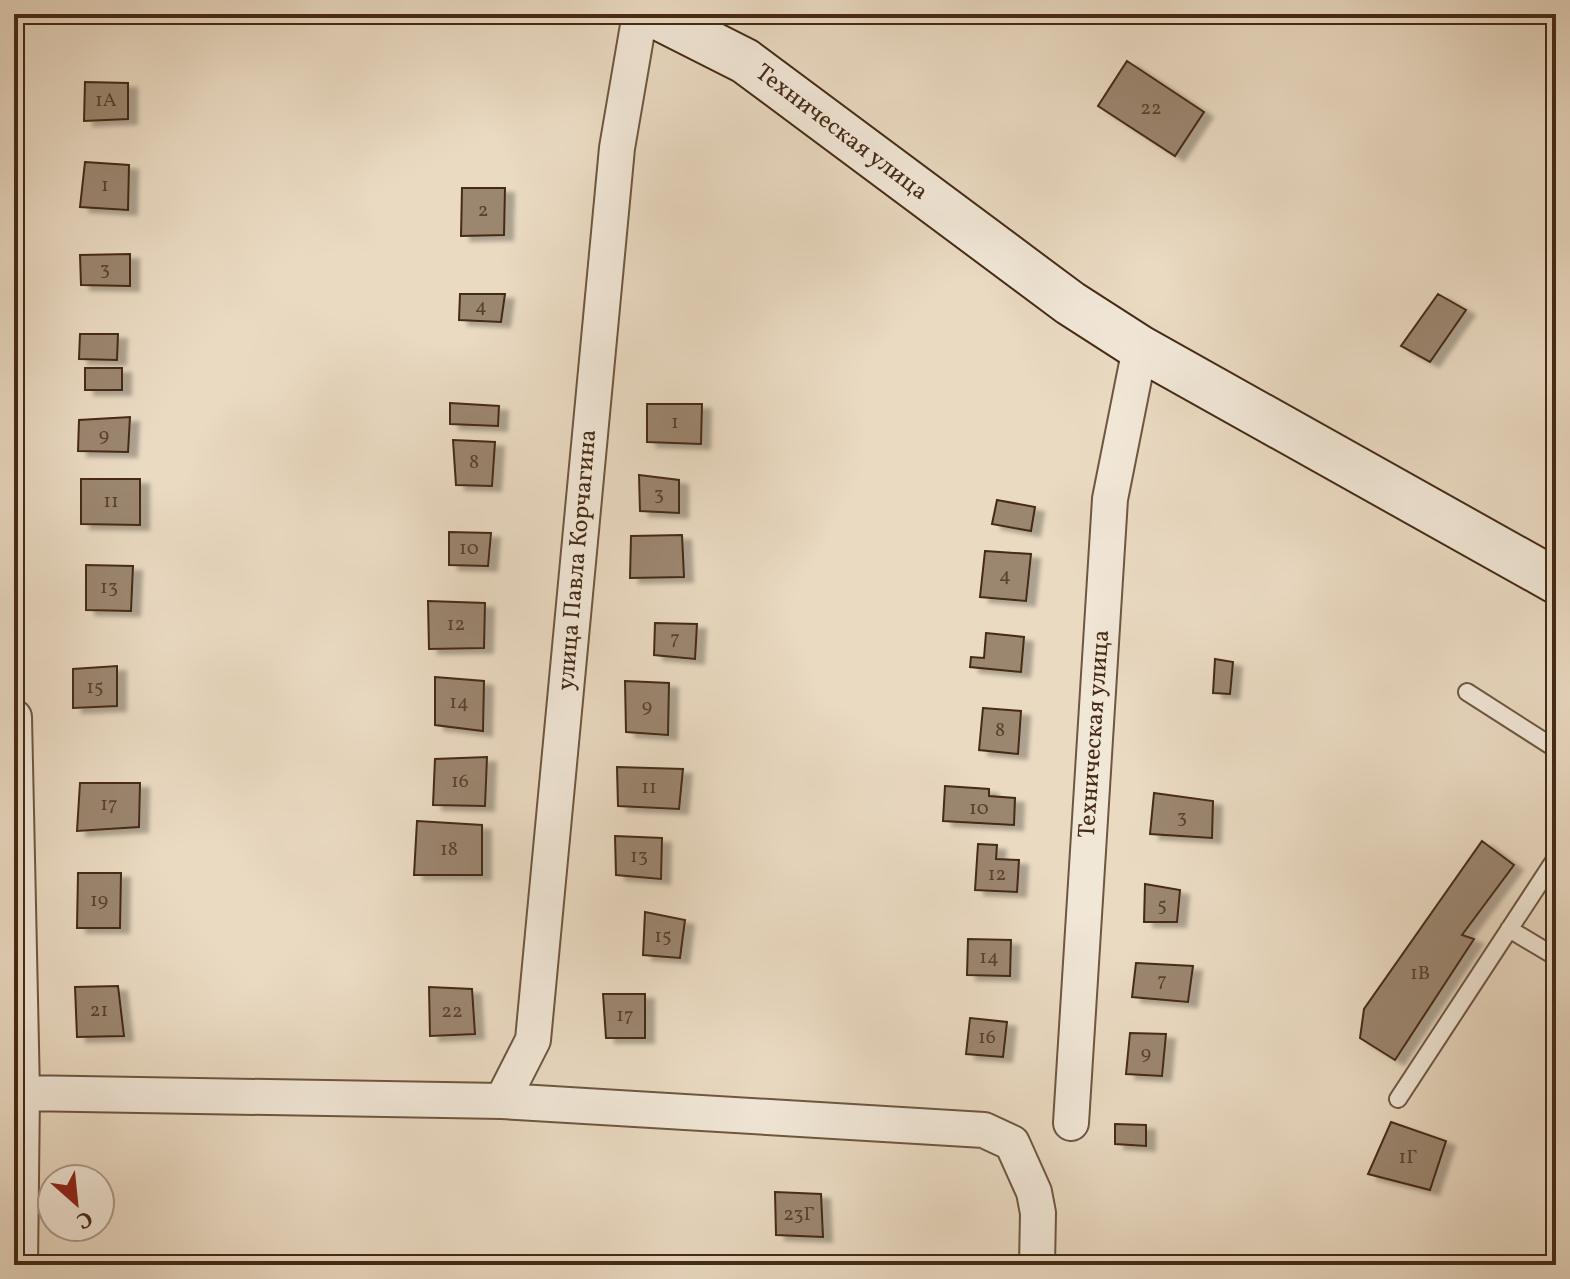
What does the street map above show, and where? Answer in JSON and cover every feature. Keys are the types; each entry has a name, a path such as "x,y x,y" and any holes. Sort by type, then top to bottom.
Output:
{"main road":[{"name":"Техническая улица","path":"652,14 745,61 1070,303 1140,348 1556,581"}],"street":[{"name":"улица Павла Корчагина","path":"502,1101 533,1040 617,148 640,14"},
{"name":"Техническая улица","path":"1071,1123 1110,499 1140,348"},
{"path":"14,717 22,1093 20,1265"},
{"path":"22,1093 502,1101 984,1130 1012,1143 1034,1192 1038,1213 1037,1265"}],"lane":[{"path":"1467,692 1556,749"},
{"path":"1398,1099 1556,858"},
{"path":"1509,929 1556,957"}],"building":[{"path":"1127,61 1204,112 1175,156 1098,106"},
{"path":"85,82 128,83 128,119 84,121"},
{"path":"85,162 129,165 128,210 80,207"},
{"path":"462,188 505,188 504,235 461,236"},
{"path":"130,254 130,286 81,285 80,255"},
{"path":"460,294 505,294 501,322 459,320"},
{"path":"1438,294 1466,310 1430,362 1401,346"},
{"path":"80,334 118,334 117,360 79,359"},
{"path":"85,368 122,368 122,390 85,390"},
{"path":"450,403 499,406 498,426 450,424"},
{"path":"647,404 702,404 701,444 647,442"},
{"path":"130,417 128,452 78,451 79,420"},
{"path":"453,440 495,442 492,486 456,485"},
{"path":"639,475 679,480 679,513 640,511"},
{"path":"81,479 140,479 140,525 81,524"},
{"path":"997,500 1035,507 1031,531 992,524"},
{"path":"449,532 491,533 488,566 449,565"},
{"path":"682,535 684,577 630,578 631,536"},
{"path":"985,551 1031,554 1026,601 980,597"},
{"path":"86,565 133,566 131,611 86,610"},
{"path":"428,601 485,603 484,648 429,649"},
{"path":"655,623 697,624 695,659 654,655"},
{"path":"986,633 1024,637 1021,672 970,667 971,657 984,658"},
{"path":"1215,659 1233,662 1230,694 1213,693"},
{"path":"117,666 117,706 73,708 73,669"},
{"path":"435,677 484,681 483,731 435,725"},
{"path":"625,681 669,683 668,735 626,732"},
{"path":"983,708 1021,711 1018,754 979,750"},
{"path":"487,757 485,806 433,805 435,759"},
{"path":"617,767 683,769 679,809 618,806"},
{"path":"80,783 140,783 139,827 77,831"},
{"path":"945,786 989,789 989,796 1015,798 1014,825 943,821"},
{"path":"1154,793 1213,801 1212,838 1150,834"},
{"path":"417,821 482,825 482,875 414,875"},
{"path":"615,836 662,838 661,879 616,875"},
{"path":"1482,841 1514,865 1462,935 1474,939 1395,1060 1360,1038 1364,1009"},
{"path":"978,844 997,845 996,859 1019,860 1017,892 975,890"},
{"path":"78,873 121,873 120,928 77,928"},
{"path":"1145,884 1180,890 1177,922 1144,922"},
{"path":"645,912 685,920 680,958 643,955"},
{"path":"968,939 1011,940 1010,976 967,975"},
{"path":"1136,963 1193,966 1188,1002 1132,997"},
{"path":"118,986 124,1036 77,1037 75,987"},
{"path":"429,987 472,989 475,1034 430,1036"},
{"path":"603,994 645,994 645,1038 606,1038"},
{"path":"970,1018 1007,1022 1003,1057 966,1054"},
{"path":"1130,1033 1166,1034 1162,1076 1126,1074"},
{"path":"1391,1122 1446,1141 1430,1190 1368,1174"},
{"path":"1115,1124 1146,1125 1146,1146 1115,1144"},
{"path":"775,1192 821,1194 823,1237 776,1235"},
{"path":"1282,1257 1337,1265 1281,1265"}]}
